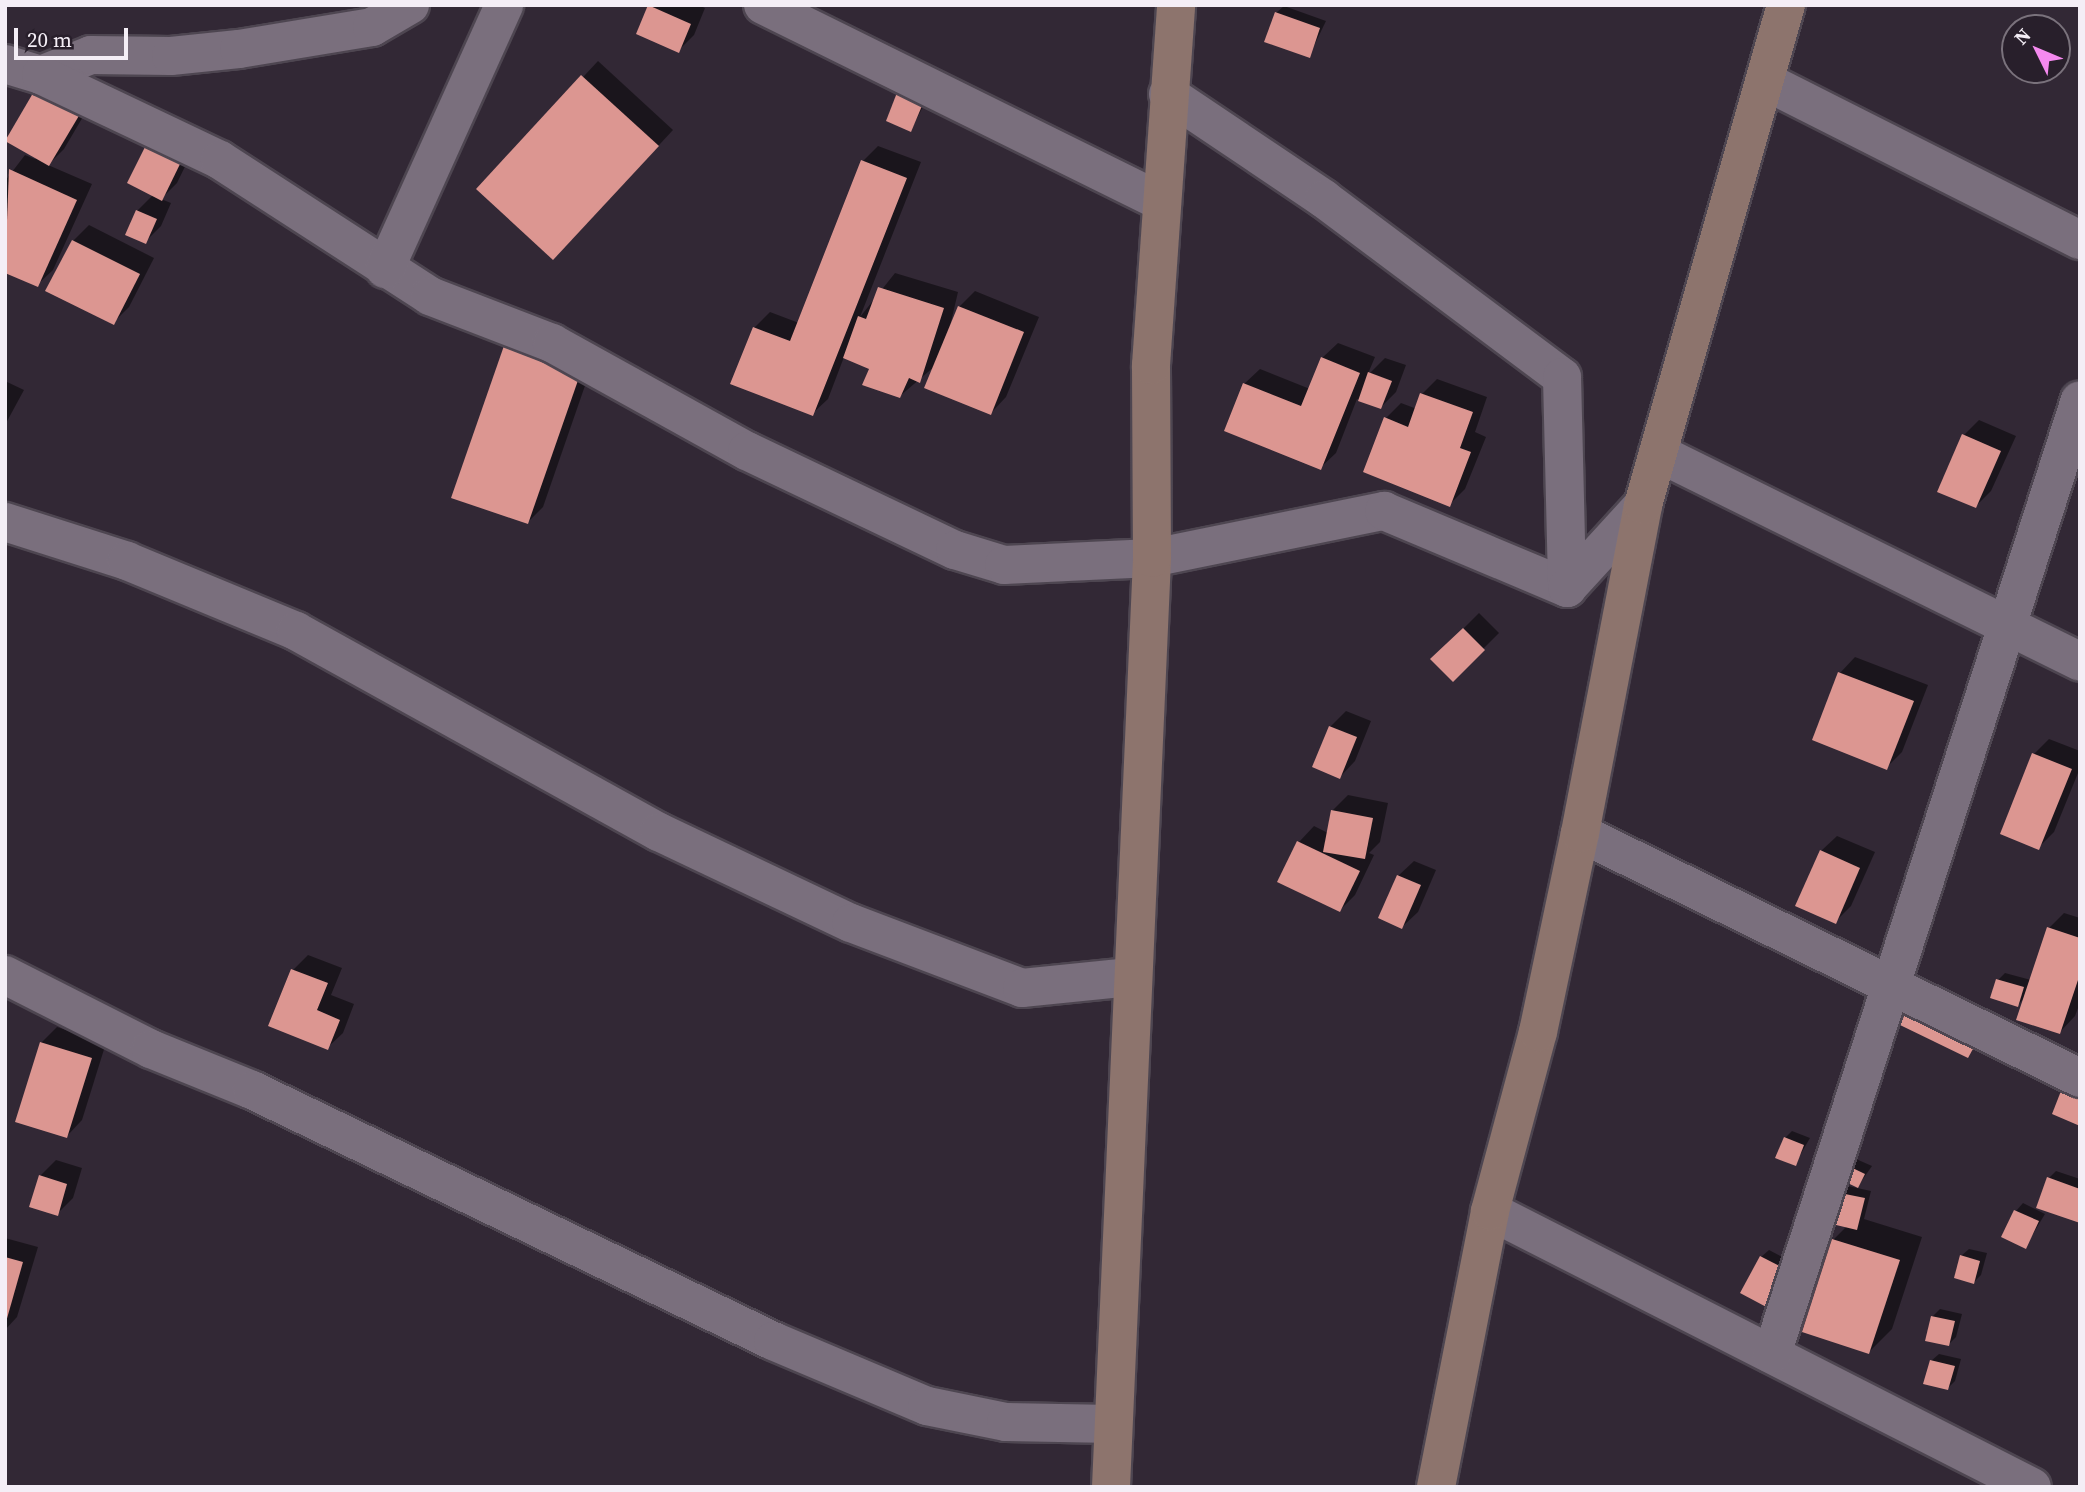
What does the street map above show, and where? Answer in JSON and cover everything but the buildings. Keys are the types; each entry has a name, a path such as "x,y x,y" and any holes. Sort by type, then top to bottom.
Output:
{"main road":[{"path":"1111,1487 1130,977 1152,558 1151,365 1159,201 1176,5"},
{"path":"1436,1487 1490,1211 1538,1032 1580,833 1643,505 1786,5"}],"street":[{"path":"23,69 91,55 171,56 324,37 372,27 410,5"},
{"path":"385,269 504,5"},
{"path":"763,5 1159,201"},
{"path":"23,69 220,160 430,296 552,343 747,451 954,550 1004,565 1152,558 1384,511 1567,588"},
{"path":"1765,81 2080,240"},
{"path":"1168,94 1325,199 1563,377 1567,588"},
{"path":"1772,1354 2080,400"},
{"path":"1658,453 2080,662"},
{"path":"1567,588 1643,505"},
{"path":"5,522 127,561 296,631 659,832 851,923 1021,988 1130,977"},
{"path":"1580,833 2080,1078"},
{"path":"5,975 151,1049 252,1090 773,1341 927,1406 1006,1422 1113,1424"},
{"path":"1490,1211 2032,1487"}]}
